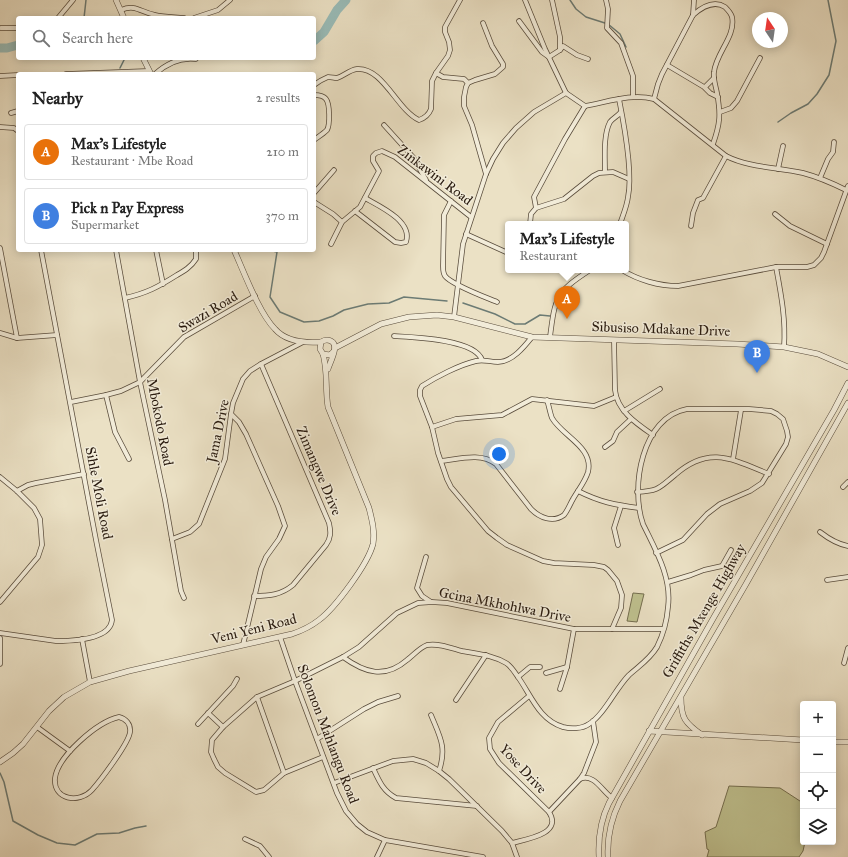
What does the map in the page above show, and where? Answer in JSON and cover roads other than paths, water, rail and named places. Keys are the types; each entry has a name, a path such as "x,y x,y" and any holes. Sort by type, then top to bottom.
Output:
{"street":[{"path":"60,16 73,0"},
{"path":"116,0 123,16"},
{"path":"200,16 218,10 230,0"},
{"path":"316,84 328,77 336,78 355,69 364,69 378,77 413,117 419,120 429,114 432,102 432,81 449,53 449,42 445,32 445,27 460,0"},
{"path":"525,0 566,93 585,106 633,96 644,96 654,99 726,156 737,161 803,173 847,188 827,244 821,258 814,265 806,267 776,267 678,286 665,286 638,278 628,273"},
{"path":"552,0 560,37 560,50"},
{"path":"606,0 608,9 607,28 621,42 633,76 633,96"},
{"path":"693,15 694,0"},
{"path":"654,99 658,84 693,15 701,8 713,2 724,6 732,16 730,31 715,67 714,78 720,112 719,127 712,144"},
{"path":"121,10 129,7 137,8 154,15 164,16"},
{"path":"519,21 542,52 549,57"},
{"path":"483,23 489,41 503,64 503,67 495,74 468,83 465,92 464,106 472,125 486,174"},
{"path":"1,28 16,28"},
{"path":"549,57 560,50 563,46 577,55 588,59"},
{"path":"720,112 731,108 737,101 760,58"},
{"path":"144,60 150,72"},
{"path":"157,72 176,60 196,60"},
{"path":"667,65 718,97"},
{"path":"436,73 443,77 464,79 468,83"},
{"path":"0,76 16,75"},
{"path":"705,88 714,78"},
{"path":"454,317 463,244 486,174 497,152 516,128 534,112 566,93"},
{"path":"316,95 322,96 326,99 329,118 328,127 316,138"},
{"path":"619,99 622,112 629,179 629,197 621,221"},
{"path":"536,208 534,197 565,139 585,106"},
{"path":"11,113 16,112"},
{"path":"605,172 604,155 608,129 612,120 622,112"},
{"path":"384,125 413,157 426,181"},
{"path":"0,127 16,130"},
{"path":"820,178 828,159 833,152 834,142"},
{"path":"778,169 783,146"},
{"name":"Zinkawini Road","path":"331,244 342,222 360,206 379,174 379,171 373,161 373,156 382,151 389,153 471,217"},
{"path":"691,226 694,209 698,200 703,198 726,156"},
{"path":"316,191 334,170"},
{"path":"530,221 531,214 536,208 564,199 593,176 605,172 613,172 629,179"},
{"path":"355,211 395,242 401,244 406,242 407,238 404,227 398,219 365,198"},
{"path":"451,201 444,215 443,268 445,276 458,285 497,302"},
{"path":"316,203 333,214 342,222"},
{"path":"775,214 790,226 827,244"},
{"path":"466,234 505,252"},
{"path":"0,248 17,338"},
{"name":"Sihle Moli Road","path":"0,633 56,641 82,639 103,634 109,630 112,625 71,402 41,252"},
{"name":"Mbokodo Road","path":"116,252 140,382 181,591 184,598"},
{"path":"156,252 163,284"},
{"path":"125,298 150,291 163,284 193,264 196,259 196,252"},
{"path":"235,252 263,312 275,330 291,339 306,342 321,342 327,340 333,342 334,350 330,355 323,354"},
{"path":"776,267 784,316 784,347"},
{"path":"550,337 556,301 561,292 574,280 585,273"},
{"name":"Swazi Road","path":"71,402 121,391 140,382 184,337 255,296"},
{"name":"Sibusiso Mdakane Drive","path":"334,350 381,324 409,317 436,315 454,317 532,337 784,347 818,354 848,367"},
{"path":"0,333 17,338 57,335"},
{"name":"Sibusiso Mdakane Drive","path":"333,342 344,341 357,336"},
{"path":"394,336 444,340 473,350 480,355 482,360"},
{"path":"532,337 525,346 508,360 496,362 482,360 463,365 432,380 421,388 419,392 420,396 432,427 438,453 451,487 480,521 497,538 521,552 543,561 594,565 608,570 617,581 622,595 621,608 612,629"},
{"path":"614,340 616,397 624,411 631,419 653,435"},
{"path":"306,342 320,349 321,342"},
{"name":"Jama Drive","path":"172,539 190,532 199,524 225,459 233,403 243,379 250,371 261,364 306,342"},
{"name":"Veni Yeni Road","path":"320,349 323,354 327,372"},
{"name":"Veni Yeni Road","path":"0,762 22,744 49,711 64,697 90,682 129,671 280,637 300,631 311,626 331,608 364,566 373,543 374,532 369,508 328,407 326,393 327,372 334,350"},
{"name":"Zimangwe Drive","path":"254,596 277,594 287,590 293,585 326,545 331,531 308,472 261,364"},
{"name":"Griffiths Mxenge Highway","path":"598,857 598,840 601,821 612,798 848,383"},
{"path":"624,411 660,389"},
{"path":"106,395 115,432 129,459"},
{"path":"432,427 456,419 502,415 532,398 594,406 616,397"},
{"path":"441,461 476,457 490,460 496,464 537,515 545,519 556,519 564,515 588,473 589,466 586,457 578,444 552,417 547,400"},
{"name":"Griffiths Mxenge Highway","path":"608,857 608,839 614,815 620,801 848,403"},
{"path":"343,657 358,667 380,672 394,670 427,645 440,645 486,655 505,663 510,667 518,677 529,696 550,721 562,727 570,728 580,728 589,724 597,718 628,676 652,654 661,637 669,606 668,582 643,524 637,492 642,458 653,435 662,422 671,414 679,410 695,408 771,411 783,419 786,425 788,437 786,444 769,474 762,483 712,510 684,540 656,553"},
{"path":"733,459 741,410"},
{"path":"231,414 239,422 246,434 285,524 282,533 266,556 261,569 243,645"},
{"path":"605,447 613,441 617,432 631,419"},
{"path":"637,492 648,492 658,489 685,466 694,461 715,457 733,459 769,474"},
{"path":"17,491 28,485 84,474"},
{"path":"0,477 30,502 38,513 40,519 42,544 38,557 0,602"},
{"path":"843,487 848,482"},
{"path":"578,491 597,500 620,506 639,508"},
{"path":"618,545 614,528 620,506"},
{"path":"820,532 829,540 848,546"},
{"path":"668,582 704,570 722,566 731,550"},
{"path":"426,557 417,588 422,596 432,602"},
{"path":"827,580 848,577"},
{"name":"Gcina Mkhohlwa Drive","path":"284,773 264,790 256,792 218,767 211,752 212,740 223,727 257,697 295,681 343,657 371,638 396,613 418,603 447,603 574,629 663,628"},
{"path":"560,689 567,667 574,629"},
{"name":"Solomon Mahlangu Road","path":"280,637 323,757 341,802 351,818 367,832 385,840 483,857"},
{"path":"0,638 0,664"},
{"path":"82,639 90,682"},
{"path":"844,663 848,648"},
{"path":"456,700 486,655"},
{"path":"518,677 530,667 540,667"},
{"path":"546,673 567,667"},
{"path":"198,724 233,686 237,679"},
{"path":"317,739 364,709 378,702 398,696"},
{"name":"Yose Drive","path":"512,843 540,835 550,829 552,820 549,812 499,762 490,749 489,738 498,722 529,696"},
{"path":"257,697 284,773 323,757"},
{"path":"680,697 680,706 683,719 690,727 702,735"},
{"path":"208,713 223,727"},
{"path":"431,715 441,741 443,752 439,770"},
{"path":"119,717 128,721 130,732 129,737 113,763 91,791 85,796 77,799 70,798 60,792 56,787 55,780 58,768 70,751 100,724 119,717"},
{"path":"549,812 584,773 596,742 593,721"},
{"path":"37,727 70,751"},
{"path":"649,731 800,740"},
{"path":"836,742 848,742"},
{"path":"334,783 393,761 413,760 426,763 439,770 477,806 512,843 517,857"},
{"path":"373,768 384,789 388,794 396,798 477,806"},
{"path":"580,779 586,777 594,780 612,798"},
{"path":"245,839 260,846 269,857"},
{"path":"377,857 385,840"}],"waterway":[{"path":"84,16 86,0"},
{"path":"316,39 324,32 337,10 346,0"},
{"path":"570,0 576,9 586,17 608,24 620,34 626,47"},
{"path":"778,122 808,104 817,94 829,75 836,41 828,0"},
{"path":"0,48 16,46"},
{"path":"120,68 124,60"},
{"path":"277,252 270,297 280,312 304,322 319,321 344,310 368,304 389,303 404,297 447,301"},
{"path":"463,303 495,314 515,324 525,324 540,315 550,316"},
{"path":"0,773 4,782 13,821 38,835 57,843 75,845 97,834 119,833 146,826"}],"place":[{"name":"Max's Lifestyle","path":"567,319"},
{"name":"Pick n Pay Express","path":"757,373"}]}
